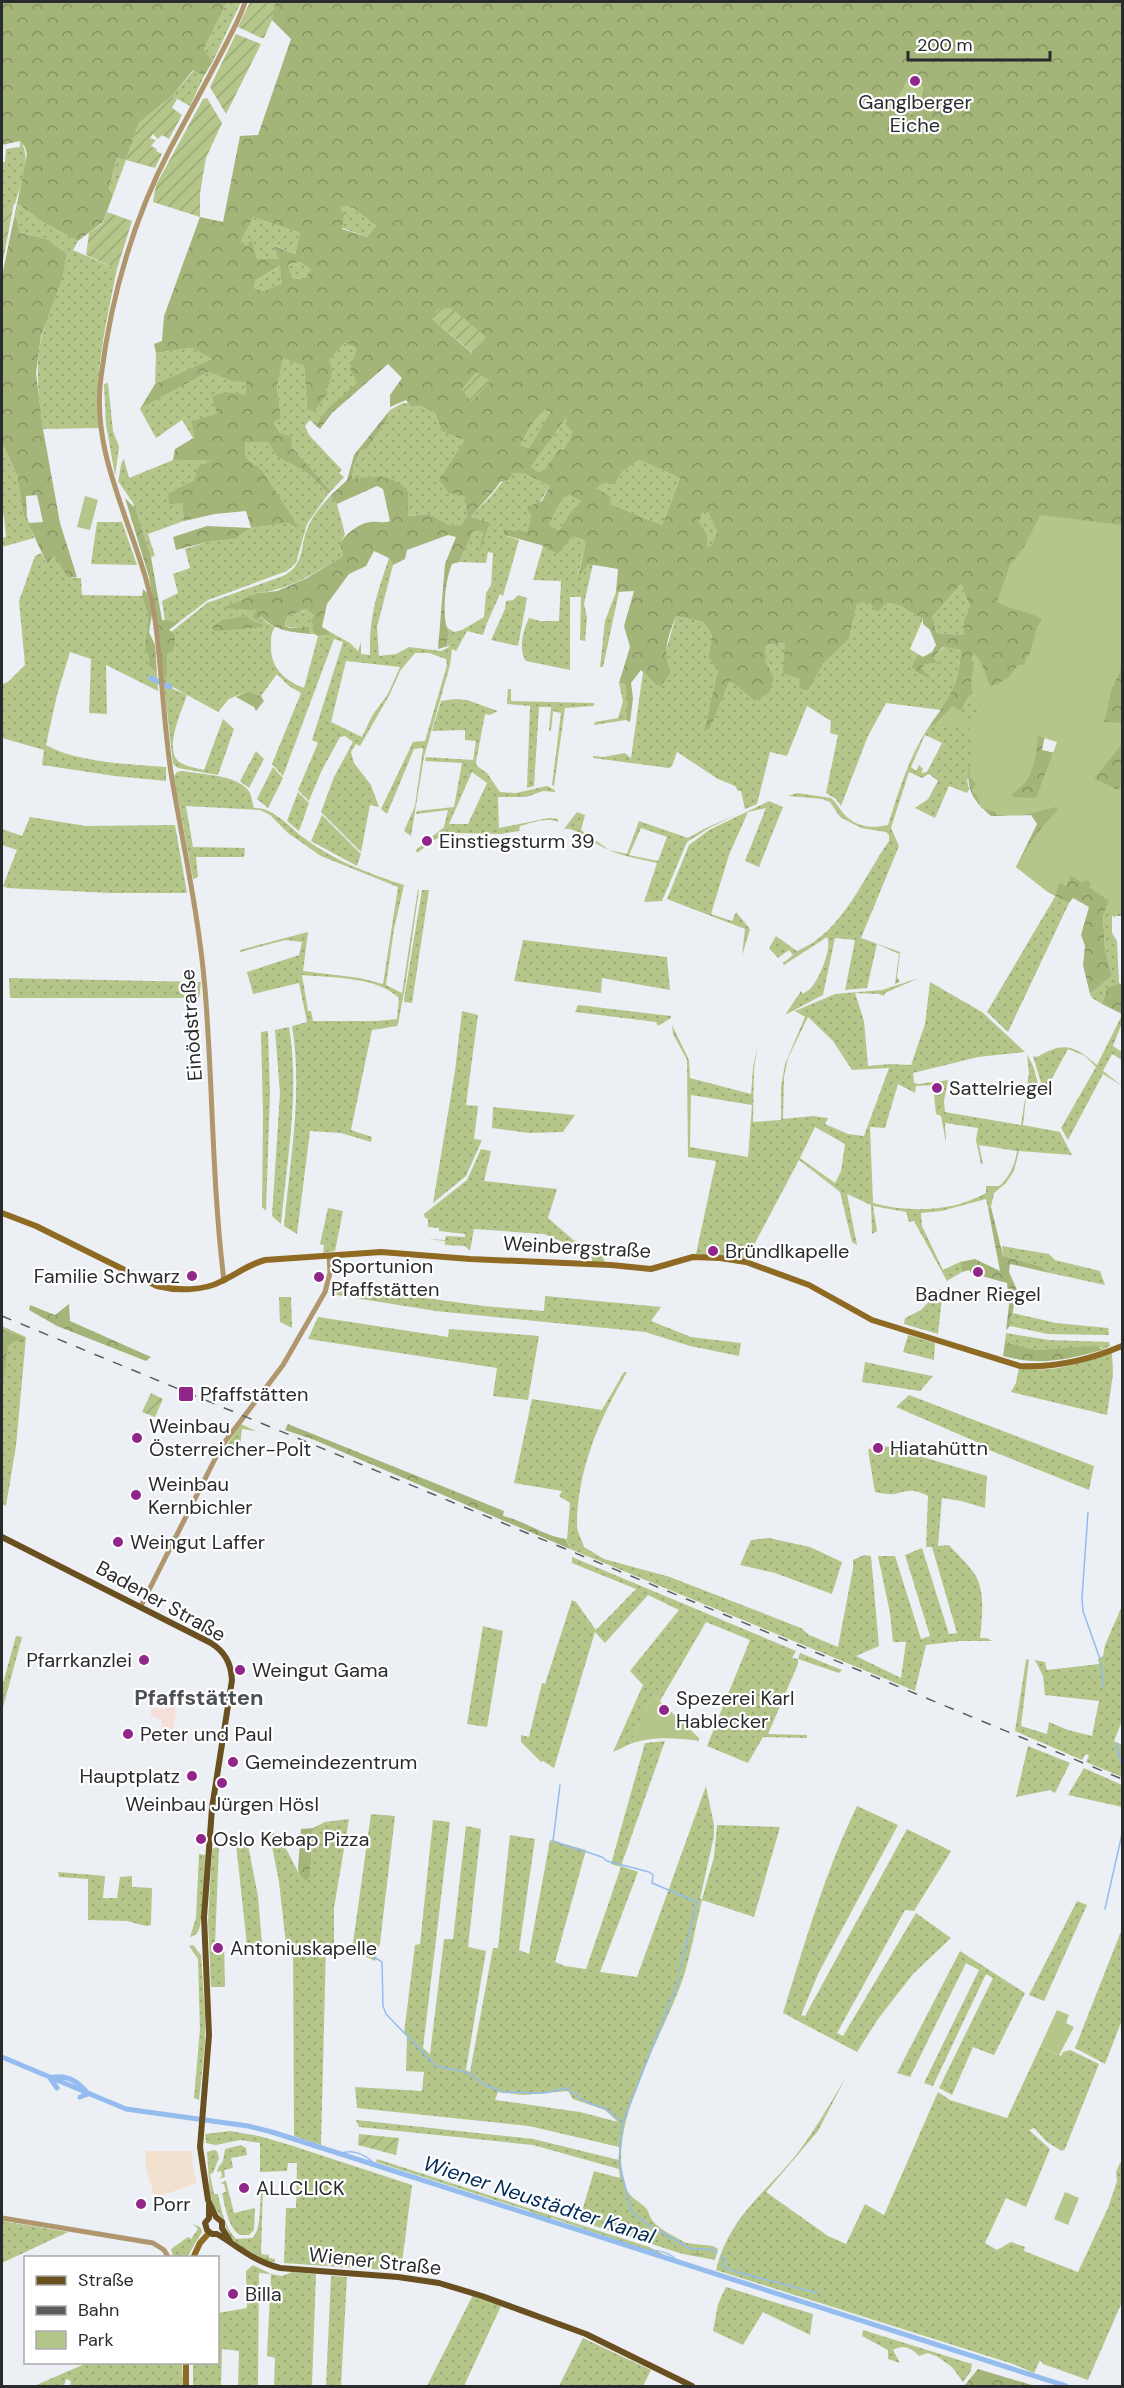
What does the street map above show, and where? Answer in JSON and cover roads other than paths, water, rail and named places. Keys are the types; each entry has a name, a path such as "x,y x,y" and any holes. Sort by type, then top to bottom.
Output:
{"main road":[{"name":"Weinbergstraße","path":"2,1214 36,1226 157,1286 178,1289 210,1286 224,1281 254,1263 329,1256 399,1253 651,1269 693,1257 720,1258 746,1262 787,1276 809,1285 872,1320 1020,1366 1041,1367 1085,1360 1122,1346"},
{"name":"Badener Straße","path":"2,1537 211,1643 223,1653 230,1665 232,1680 212,1808 204,1917 209,2035 201,2114"},
{"name":"Wiener Straße","path":"201,2114 201,2164 212,2217 205,2227 209,2233 217,2234 251,2258 280,2268 398,2277 439,2283 482,2296 585,2334 692,2386"},
{"name":"Wiener Straße","path":"212,2217 222,2222 222,2228 231,2243"},
{"path":"217,2234 222,2228"},
{"path":"194,2256 200,2243 209,2233"},
{"path":"186,2364 186,2386"}],"street":[{"name":"Einödstraße","path":"224,1281 198,925 171,769 156,626 142,562 113,485 105,453 100,381 108,331 122,272 146,197 245,2"},
{"path":"141,1606 221,1447 283,1365 320,1301 330,1273 329,1256"},
{"path":"2,2218 153,2243 164,2250 168,2256"}],"waterway":[{"path":"151,678 170,687"},
{"path":"1088,1512 1083,1611 1100,1659"},
{"path":"1101,1663 1104,1689"},
{"path":"1116,1743 1122,1766"},
{"path":"560,1785 553,1841 602,1857 607,1861 649,1872 653,1875 652,1883 697,1902 679,1973"},
{"path":"1105,1909 1122,1834"},
{"path":"350,1947 358,1947 382,1962 383,2006 386,2014 436,2066 469,2073 484,2084 502,2092 545,2093 566,2088 586,2102 606,2109 620,2121"},
{"path":"680,1977 622,2125 619,2161 631,2211 650,2226 691,2249 709,2249 717,2252"},
{"name":"Wiener Neustädter Kanal","path":"2,2057 126,2109 248,2126 272,2132 1066,2386"},
{"path":"57,2088 50,2078 61,2077 72,2080 88,2094 80,2097"},
{"path":"340,2154 345,2152 360,2154 376,2166"},
{"path":"642,2251 663,2252 681,2264"},
{"path":"721,2256 725,2260 723,2266 733,2271 817,2293"}],"railway":[{"path":"2,1316 1122,1779"}],"place":[{"name":"Ganglberger Eiche","path":"915,81"},
{"name":"Einstiegsturm 39","path":"427,841"},
{"name":"Sattelriegel","path":"937,1088"},
{"name":"Bründlkapelle","path":"713,1251"},
{"name":"Badner Riegel","path":"978,1272"},
{"name":"Familie Schwarz","path":"192,1276"},
{"name":"Sportunion Pfaffstätten","path":"319,1277"},
{"name":"Pfaffstätten","path":"186,1394"},
{"name":"Weinbau Österreicher-Polt","path":"137,1438"},
{"name":"Hiatahüttn","path":"878,1448"},
{"name":"Weinbau Kernbichler","path":"136,1495"},
{"name":"Weingut Laffer","path":"118,1542"},
{"name":"Pfarrkanzlei","path":"144,1660"},
{"name":"Weingut Gama","path":"240,1670"},
{"name":"Spezerei Karl Hablecker","path":"664,1710"},
{"name":"Peter und Paul","path":"128,1734"},
{"name":"Gemeindezentrum","path":"233,1762"},
{"name":"Hauptplatz","path":"192,1776"},
{"name":"Weinbau Jürgen Hösl","path":"222,1783"},
{"name":"Oslo Kebap Pizza","path":"201,1839"},
{"name":"Antoniuskapelle","path":"218,1948"},
{"name":"ALLCLICK","path":"244,2188"},
{"name":"Porr","path":"141,2204"},
{"name":"Billa","path":"233,2294"}],"district":[{"name":"Pfaffstätten","path":"199,1697"}]}
